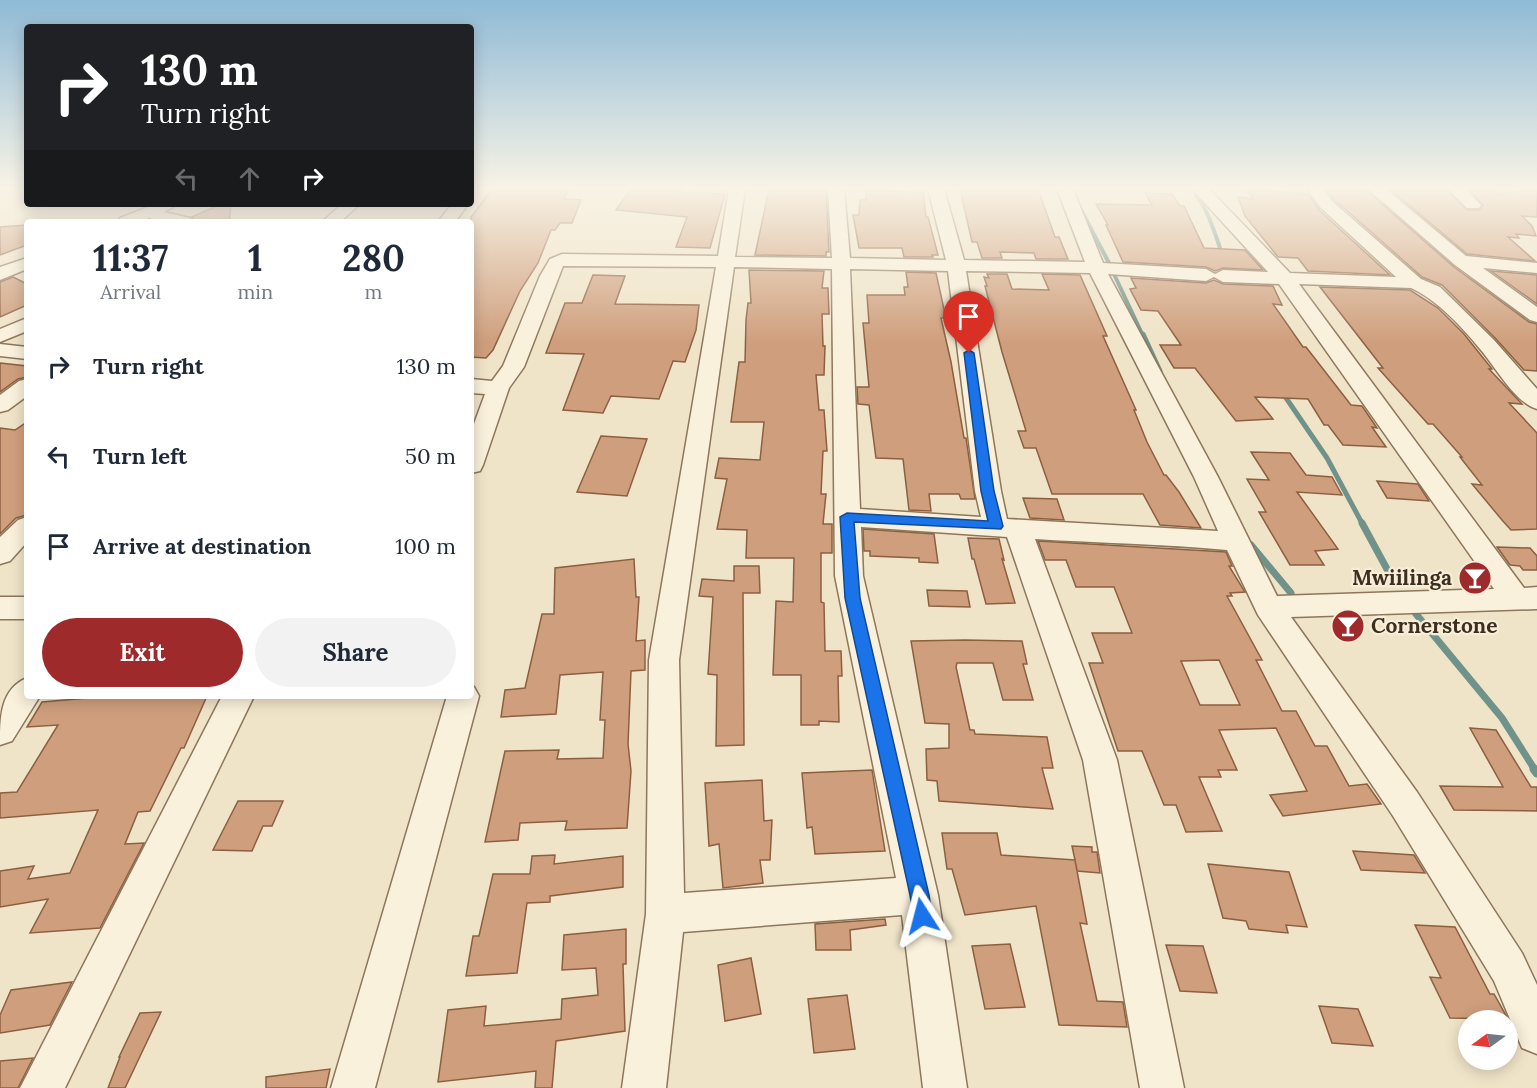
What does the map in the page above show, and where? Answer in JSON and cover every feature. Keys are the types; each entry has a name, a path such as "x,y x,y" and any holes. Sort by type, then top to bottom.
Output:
{"street":[{"path":"644,1088 664,914 664,660 729,240"},
{"path":"839,240 847,517 852,598 919,895 945,1088"},
{"path":"949,240 956,265 988,491 1007,528 1100,760 1162,1088"},
{"path":"1085,240 1096,268 1238,542 1268,607 1423,833 1508,967 1537,1033"},
{"path":"1248,240 1286,280 1527,598"},
{"path":"1366,240 1414,283 1433,291 1487,344 1515,380 1537,402"},
{"path":"1436,240 1461,261 1537,316"},
{"path":"474,456 498,388 513,367 549,276 556,263 562,259 1096,268 1286,280 1414,283"},
{"path":"1461,261 1537,268"},
{"path":"0,274 24,264"},
{"path":"0,336 24,325"},
{"path":"0,350 24,353"},
{"path":"474,386 498,388"},
{"path":"0,405 24,388"},
{"path":"847,517 1113,536 1180,536 1238,542"},
{"path":"0,554 24,529"},
{"path":"1268,607 1527,598"},
{"path":"0,608 24,608"},
{"path":"0,731 24,695"},
{"path":"42,1088 236,699"},
{"path":"353,1088 462,699"},
{"path":"664,914 919,895"}],"building":[{"path":"0,240 24,240 24,246 0,255"},
{"path":"474,240 547,240 538,263 520,291 493,350 486,358 474,357"},
{"path":"679,240 712,240 710,248 676,247"},
{"path":"758,240 828,240 829,252 826,252 826,256 755,255"},
{"path":"858,240 934,240 938,255 904,257 902,248 859,248"},
{"path":"971,240 1060,240 1068,259 1036,259 1034,253 1000,252 1002,258 982,258 977,242 972,242"},
{"path":"1113,240 1200,240 1204,248 1245,250 1263,270 1223,268 1215,271 1206,267 1123,262"},
{"path":"1264,240 1352,240 1390,275 1308,271 1298,258 1278,257"},
{"path":"1380,240 1423,240 1454,267 1529,322 1537,324 1537,371 1524,370 1442,285 1422,277"},
{"path":"1450,240 1511,240 1535,261 1467,254"},
{"path":"749,270 824,271 822,288 828,288 829,314 822,314 823,346 825,346 824,375 816,375 819,410 824,410 827,451 823,451 821,494 826,494 823,524 832,524 832,553 821,553 821,602 824,603 825,651 841,651 842,676 838,676 839,722 819,721 819,725 801,725 801,675 773,675 776,601 793,602 794,558 746,558 747,530 717,529 727,479 715,478 719,458 760,460 764,422 731,422 739,362 745,362 746,320 748,303 751,303"},
{"path":"1491,271 1537,275 1537,304"},
{"path":"906,272 936,273 946,318 941,318 964,438 966,438 975,499 961,499 959,494 929,494 931,511 909,510 903,459 876,458 869,405 858,404 857,387 869,387 863,323 869,323 867,295 905,295 904,287 908,287"},
{"path":"987,274 1007,274 1012,289 1049,290 1042,274 1080,275 1107,336 1103,336 1136,410 1134,410 1147,442 1164,475 1179,492 1201,528 1160,525 1143,494 1052,494 1036,448 1024,448 1018,431 1026,431 985,286 987,286 984,277 989,278"},
{"path":"593,275 625,276 615,304 699,305 696,330 685,362 673,361 659,399 611,396 603,413 563,410 584,354 546,353 565,303 582,303"},
{"path":"13,277 24,282 24,306 0,317 0,282"},
{"path":"1131,278 1206,283 1214,280 1223,284 1273,286 1282,305 1273,304 1303,347 1306,347 1351,405 1362,406 1377,428 1372,427 1386,447 1343,445 1328,425 1324,425 1308,399 1255,397 1273,419 1236,421 1195,368 1174,368 1160,345 1181,345 1158,311 1141,310 1130,289 1136,288"},
{"path":"1320,287 1410,290 1438,308 1464,334 1492,369 1489,369 1522,404 1509,403 1537,433 1537,529 1511,530 1502,520 1472,484 1482,485 1460,457 1462,457 1433,424 1428,424 1378,368 1383,368"},
{"path":"0,363 24,366 24,378 18,379 0,392"},
{"path":"24,424 24,516 16,518 0,534 0,428 15,430"},
{"path":"601,436 647,439 627,496 577,492"},
{"path":"1251,452 1290,453 1306,475 1332,477 1342,495 1297,492 1338,549 1315,551 1324,565 1290,565 1259,512 1266,512 1247,479 1269,480"},
{"path":"1377,481 1418,484 1429,501 1387,498"},
{"path":"1023,498 1057,499 1064,520 1030,518"},
{"path":"863,529 934,534 938,563 919,562 919,558 870,556 870,551 864,551"},
{"path":"968,538 999,539 1004,560 1002,559 1015,603 986,604"},
{"path":"1038,541 1226,552 1232,566 1229,566 1245,592 1230,593 1232,596 1227,596 1262,660 1256,660 1282,711 1296,711 1315,746 1327,746 1349,786 1367,784 1381,804 1283,816 1270,795 1307,791 1276,728 1219,730 1237,770 1218,770 1221,777 1199,777 1222,831 1186,832 1176,805 1164,805 1142,751 1118,751 1089,663 1103,663 1092,633 1132,633 1114,587 1076,587 1066,560 1045,560","holes":["1219,660 1240,705 1200,705 1181,661"]},
{"path":"1497,547 1530,548 1537,556 1537,570 1523,570 1520,566 1510,565"},
{"path":"634,559 636,597 639,597 636,641 645,640 645,670 631,671 628,744 631,771 627,828 565,830 567,821 520,823 518,840 485,842 505,751 559,750 557,759 603,758 605,720 600,720 603,672 560,675 556,714 501,717 505,690 525,688 542,614 554,614 555,568"},
{"path":"734,566 759,566 760,593 743,593 744,745 716,746 717,675 708,674 713,597 699,596 702,579 734,581"},
{"path":"927,590 967,591 970,607 929,606"},
{"path":"911,641 1022,641 1027,664 1023,664 1033,700 1003,700 993,663 957,663 956,667 970,730 974,730 975,734 1047,737 1053,768 1042,768 1053,809 939,801 937,781 927,780 926,749 949,748 949,724 925,723"},
{"path":"76,699 206,699 184,748 181,748 150,811 138,812 125,844 144,843 100,928 30,933 48,899 0,907 0,871 34,866 28,879 70,873 98,810 0,818 0,793 17,792 58,725 27,727 42,702"},
{"path":"1470,728 1496,730 1531,787 1537,787 1537,811 1454,810 1440,786 1503,787"},
{"path":"872,770 885,851 815,854 812,827 807,828 802,773"},
{"path":"762,780 764,821 772,820 770,860 760,860 763,883 723,888 719,844 709,846 705,783"},
{"path":"238,801 283,801 272,826 263,826 252,851 213,850"},
{"path":"942,833 997,833 1001,855 1075,860 1072,846 1092,847 1092,852 1097,852 1100,873 1077,871 1087,924 1080,923 1097,1001 1123,1002 1127,1027 1059,1025 1036,906 965,915 952,869 947,869"},
{"path":"1353,851 1414,855 1425,873 1361,870"},
{"path":"555,855 554,864 623,856 623,887 550,896 550,902 527,903 517,973 466,976 473,936 479,936 493,874 530,874 532,856"},
{"path":"1208,864 1289,872 1307,927 1286,925 1288,933 1249,929 1246,921 1223,918"},
{"path":"885,919 886,925 850,930 851,950 816,950 815,924"},
{"path":"1415,925 1455,927 1490,994 1494,994 1503,1010 1458,1010 1458,1018 1450,1018 1430,977 1441,978"},
{"path":"626,929 626,964 623,964 625,1031 556,1041 552,1088 535,1088 536,1071 438,1082 448,1010 486,1006 484,1026 561,1019 562,999 598,995 596,968 562,970 564,935"},
{"path":"1010,944 1025,1007 985,1009 972,946"},
{"path":"1166,945 1203,946 1217,993 1180,991"},
{"path":"751,958 761,1014 725,1021 718,965"},
{"path":"72,982 50,1025 0,1033 0,1015 11,990"},
{"path":"847,995 855,1049 814,1053 808,999"},
{"path":"1319,1006 1358,1009 1373,1046 1332,1043"},
{"path":"161,1012 125,1088 108,1088 119,1057 140,1013"},
{"path":"33,1058 18,1088 0,1088 0,1061"},
{"path":"330,1069 326,1088 266,1088 266,1077"}],"waterway":[{"path":"1097,240 1109,263"},
{"path":"1215,255 1220,248 1217,240"},
{"path":"1113,272 1143,336"},
{"path":"1143,334 1160,371"},
{"path":"1282,392 1327,458 1363,525"},
{"path":"1362,523 1394,582"},
{"path":"1251,545 1291,593"},
{"path":"1416,614 1502,718 1535,770"},
{"path":"1534,769 1537,773"}],"place":[{"name":"Mwiilinga","path":"1475,578"},
{"name":"Cornerstone","path":"1348,626"}],"route":[{"path":"922,916 852,598 847,517 996,526 988,491 969,353"}]}
